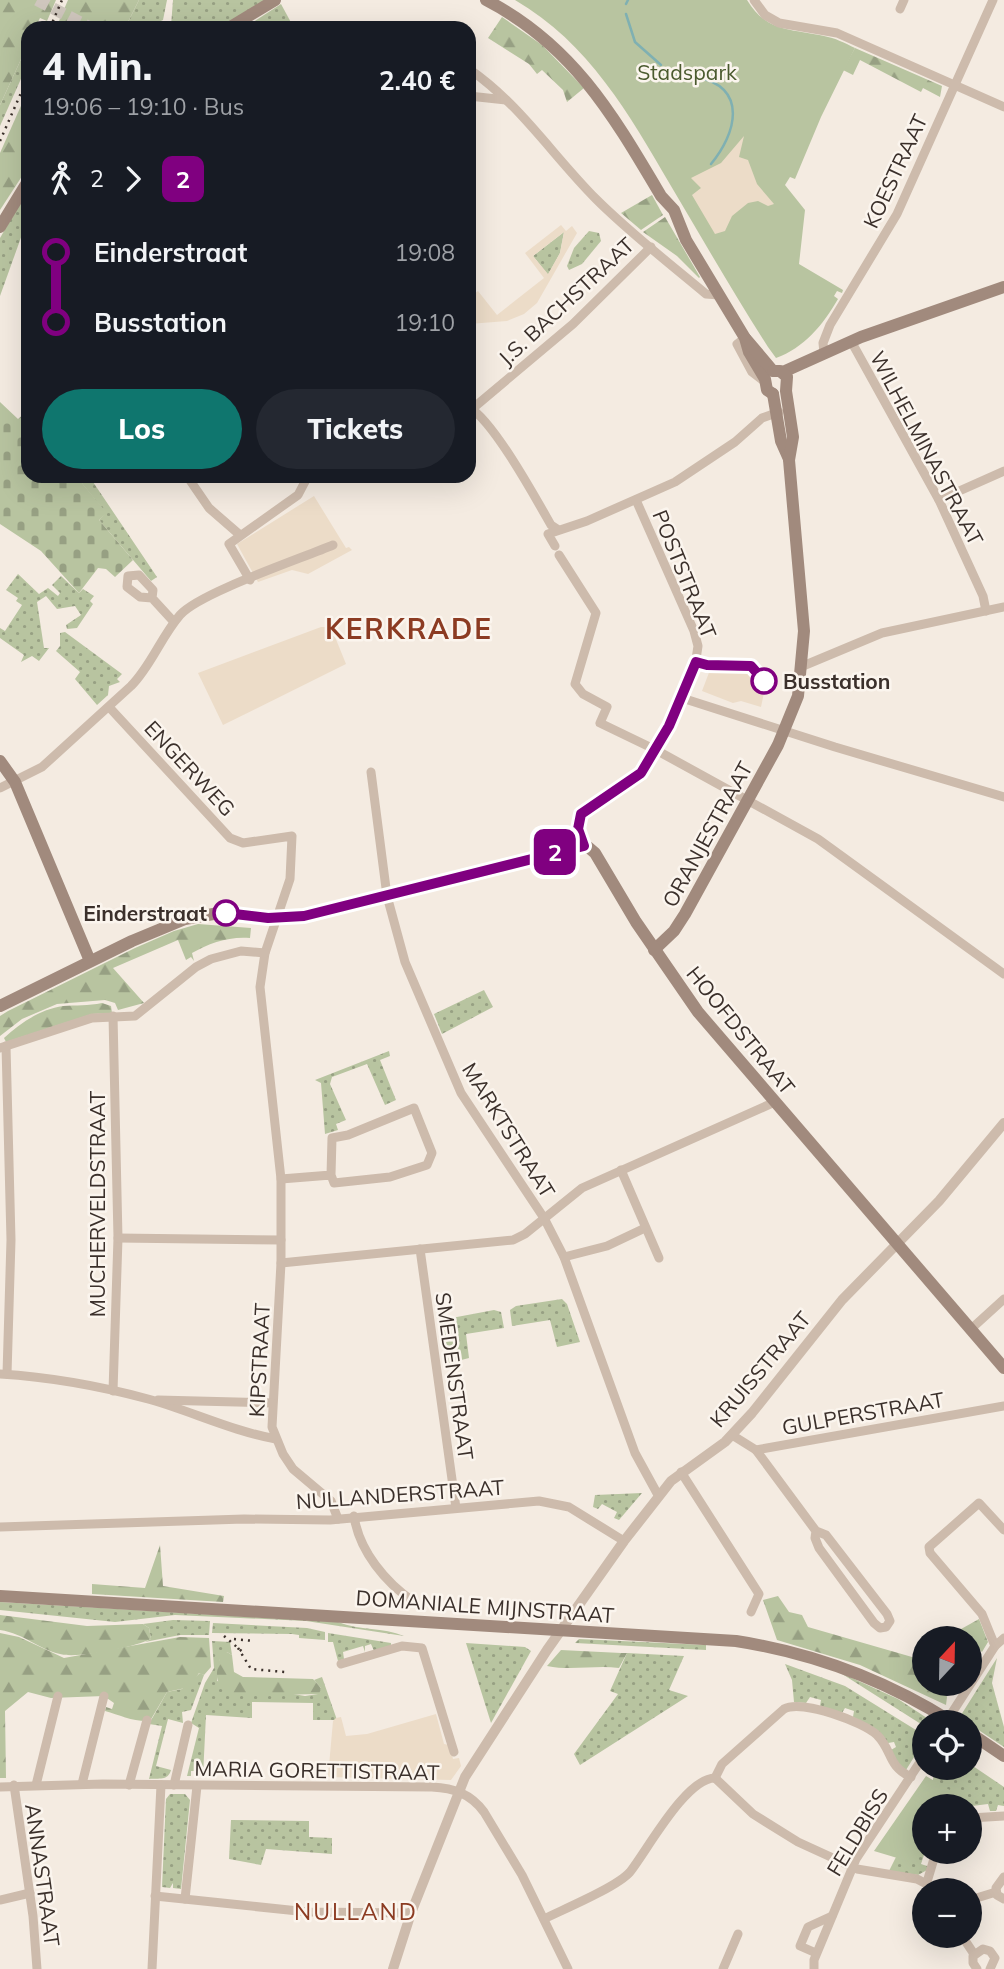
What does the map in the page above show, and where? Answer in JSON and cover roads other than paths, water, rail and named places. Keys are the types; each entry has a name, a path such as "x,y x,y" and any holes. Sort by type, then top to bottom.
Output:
{"main road":[{"path":"240,21 275,0"},
{"name":"ORANJESTRAAT","path":"486,0 531,27 579,70 606,107 661,196 674,210 686,240 745,338 749,352 776,382 783,411 781,441 789,460 803,616 803,666 798,696 785,730 685,914 674,931 654,950"},
{"path":"0,227 21,192"},
{"path":"776,382 824,353 851,341 1004,287"},
{"path":"0,761 15,782 90,961"},
{"path":"0,1006 169,925 201,915 236,914 278,919 304,916 584,846"},
{"name":"HOOFDSTRAAT","path":"584,846 595,853 654,950 698,1012 1004,1368"},
{"name":"DOMANIALE MIJNSTRAAT","path":"0,1596 736,1641 778,1648 868,1676 929,1710"},
{"path":"982,1741 1004,1756"}],"street":[{"path":"754,0 765,15 779,23 837,33 1004,107"},
{"name":"KOESTRAAT","path":"824,353 825,337 897,214 993,0"},
{"path":"476,75 506,100 595,198 706,294 719,295"},
{"path":"476,97 506,100"},
{"name":"J.S. BACHSTRAAT","path":"476,404 573,324 651,247"},
{"name":"WILHELMINASTRAAT","path":"851,341 939,500 983,596 986,611"},
{"path":"552,531 636,500 698,468 762,418 783,411"},
{"path":"476,414 514,463 551,525 557,550 596,612 576,684 578,691 607,708 600,723 748,799 844,856 1004,974"},
{"path":"939,500 1004,471"},
{"path":"192,483 209,508 240,536"},
{"path":"250,580 229,544 298,495 304,483"},
{"name":"POSTSTRAAT","path":"578,826 583,813 638,776 656,750 682,698 696,662 697,643 636,500"},
{"path":"0,788 48,762 109,707 142,675 174,622 199,599 333,545"},
{"path":"152,598 174,622"},
{"path":"803,666 882,633 1004,607"},
{"path":"682,698 1004,797"},
{"name":"ENGERWEG","path":"109,707 230,838 243,843 292,836 292,869 278,919"},
{"name":"MARKTSTRAAT","path":"370,772 387,896 405,962 451,1073 544,1218 564,1257 635,1453 658,1495"},
{"name":"HOOFDSTRAAT","path":"578,826 584,846"},
{"path":"278,919 265,953 260,987 281,1178 281,1263 513,1240 582,1188 775,1102"},
{"path":"265,953 241,951 211,959 196,967 135,1016 92,1018 3,1047 12,1240 4,1374 148,1399 255,1436 276,1439"},
{"name":"MUCHERVELDSTRAAT","path":"113,1016 118,1238 113,1391"},
{"path":"414,1108 432,1153 427,1164 390,1177 334,1184 331,1175 332,1138 348,1135 414,1108"},
{"name":"KRUISSTRAAT","path":"393,1969 411,1913 473,1763 624,1541 658,1495 681,1472 732,1435 842,1300 898,1245 1004,1123"},
{"path":"621,1170 659,1258"},
{"path":"281,1178 331,1175"},
{"path":"564,1257 607,1246 645,1228"},
{"path":"118,1238 281,1240"},
{"name":"SMEDENSTRAAT","path":"420,1249 456,1508"},
{"name":"KIPSTRAAT","path":"281,1263 272,1403 276,1439 293,1469 331,1501 338,1519"},
{"path":"971,1329 1004,1300"},
{"path":"148,1399 272,1403"},
{"name":"GULPERSTRAAT","path":"732,1435 756,1450 1004,1406"},
{"path":"756,1450 816,1531 826,1535 887,1614 890,1621 886,1627 880,1628 874,1623 816,1542 816,1531"},
{"path":"681,1472 759,1594 751,1612"},
{"name":"NULLANDERSTRAAT","path":"0,1527 338,1519 539,1501 556,1503 584,1514 624,1541"},
{"path":"995,1646 982,1614 930,1553 929,1548 979,1503 1004,1530"},
{"path":"354,1516 357,1532 385,1580 414,1602"},
{"path":"956,1710 995,1646 1004,1638"},
{"path":"341,1664 402,1646 422,1648 454,1752"},
{"path":"36,1785 58,1696"},
{"path":"82,1784 104,1696"},
{"path":"715,1778 722,1764 785,1709 796,1705 832,1714 871,1731 883,1742 897,1770 911,1777"},
{"path":"130,1785 147,1720"},
{"name":"MARIA GORETTISTRAAT","path":"174,1786 188,1726"},
{"name":"FELDBISS","path":"814,1969 817,1953 852,1866 911,1777"},
{"path":"544,1919 626,1876 688,1793 701,1780 715,1778"},
{"path":"715,1778 764,1823 852,1866 912,1879"},
{"name":"MARIA GORETTISTRAAT","path":"0,1787 82,1784 442,1787 460,1791"},
{"name":"ANNASTRAAT","path":"14,1785 30,1893 37,1969"},
{"path":"152,1969 161,1785"},
{"path":"185,1899 197,1786"},
{"path":"460,1791 477,1802 484,1812 544,1919 568,1969"},
{"path":"982,1817 1004,1816"},
{"path":"982,1898 1000,1896 996,1884 1004,1877"},
{"path":"0,1899 30,1893"},
{"path":"155,1896 308,1912 411,1913"},
{"path":"817,1953 800,1946 808,1927 832,1916"},
{"path":"723,1969 738,1934"},
{"path":"970,1948 977,1969"},
{"path":"974,1954 987,1949 996,1963"}],"waterway":[{"path":"626,4 628,0"},
{"path":"626,14 635,42 661,65"},
{"path":"665,74 697,77 714,83 725,91 731,101 733,113 727,139 711,164"}],"tunnel":[{"path":"37,0 78,21"}],"railway":[{"path":"53,21 62,0"},
{"path":"0,141 21,93"},
{"path":"224,1636 245,1654"},
{"path":"234,1639 254,1641"},
{"path":"238,1648 251,1669 285,1672"}],"place":[{"name":"Busstation","path":"764,681"},
{"name":"Einderstraat","path":"226,913"}],"district":[{"name":"KERKRADE","path":"409,628"},
{"name":"NULLAND","path":"356,1911"}],"park label":[{"name":"Stadspark","path":"687,72"}]}
